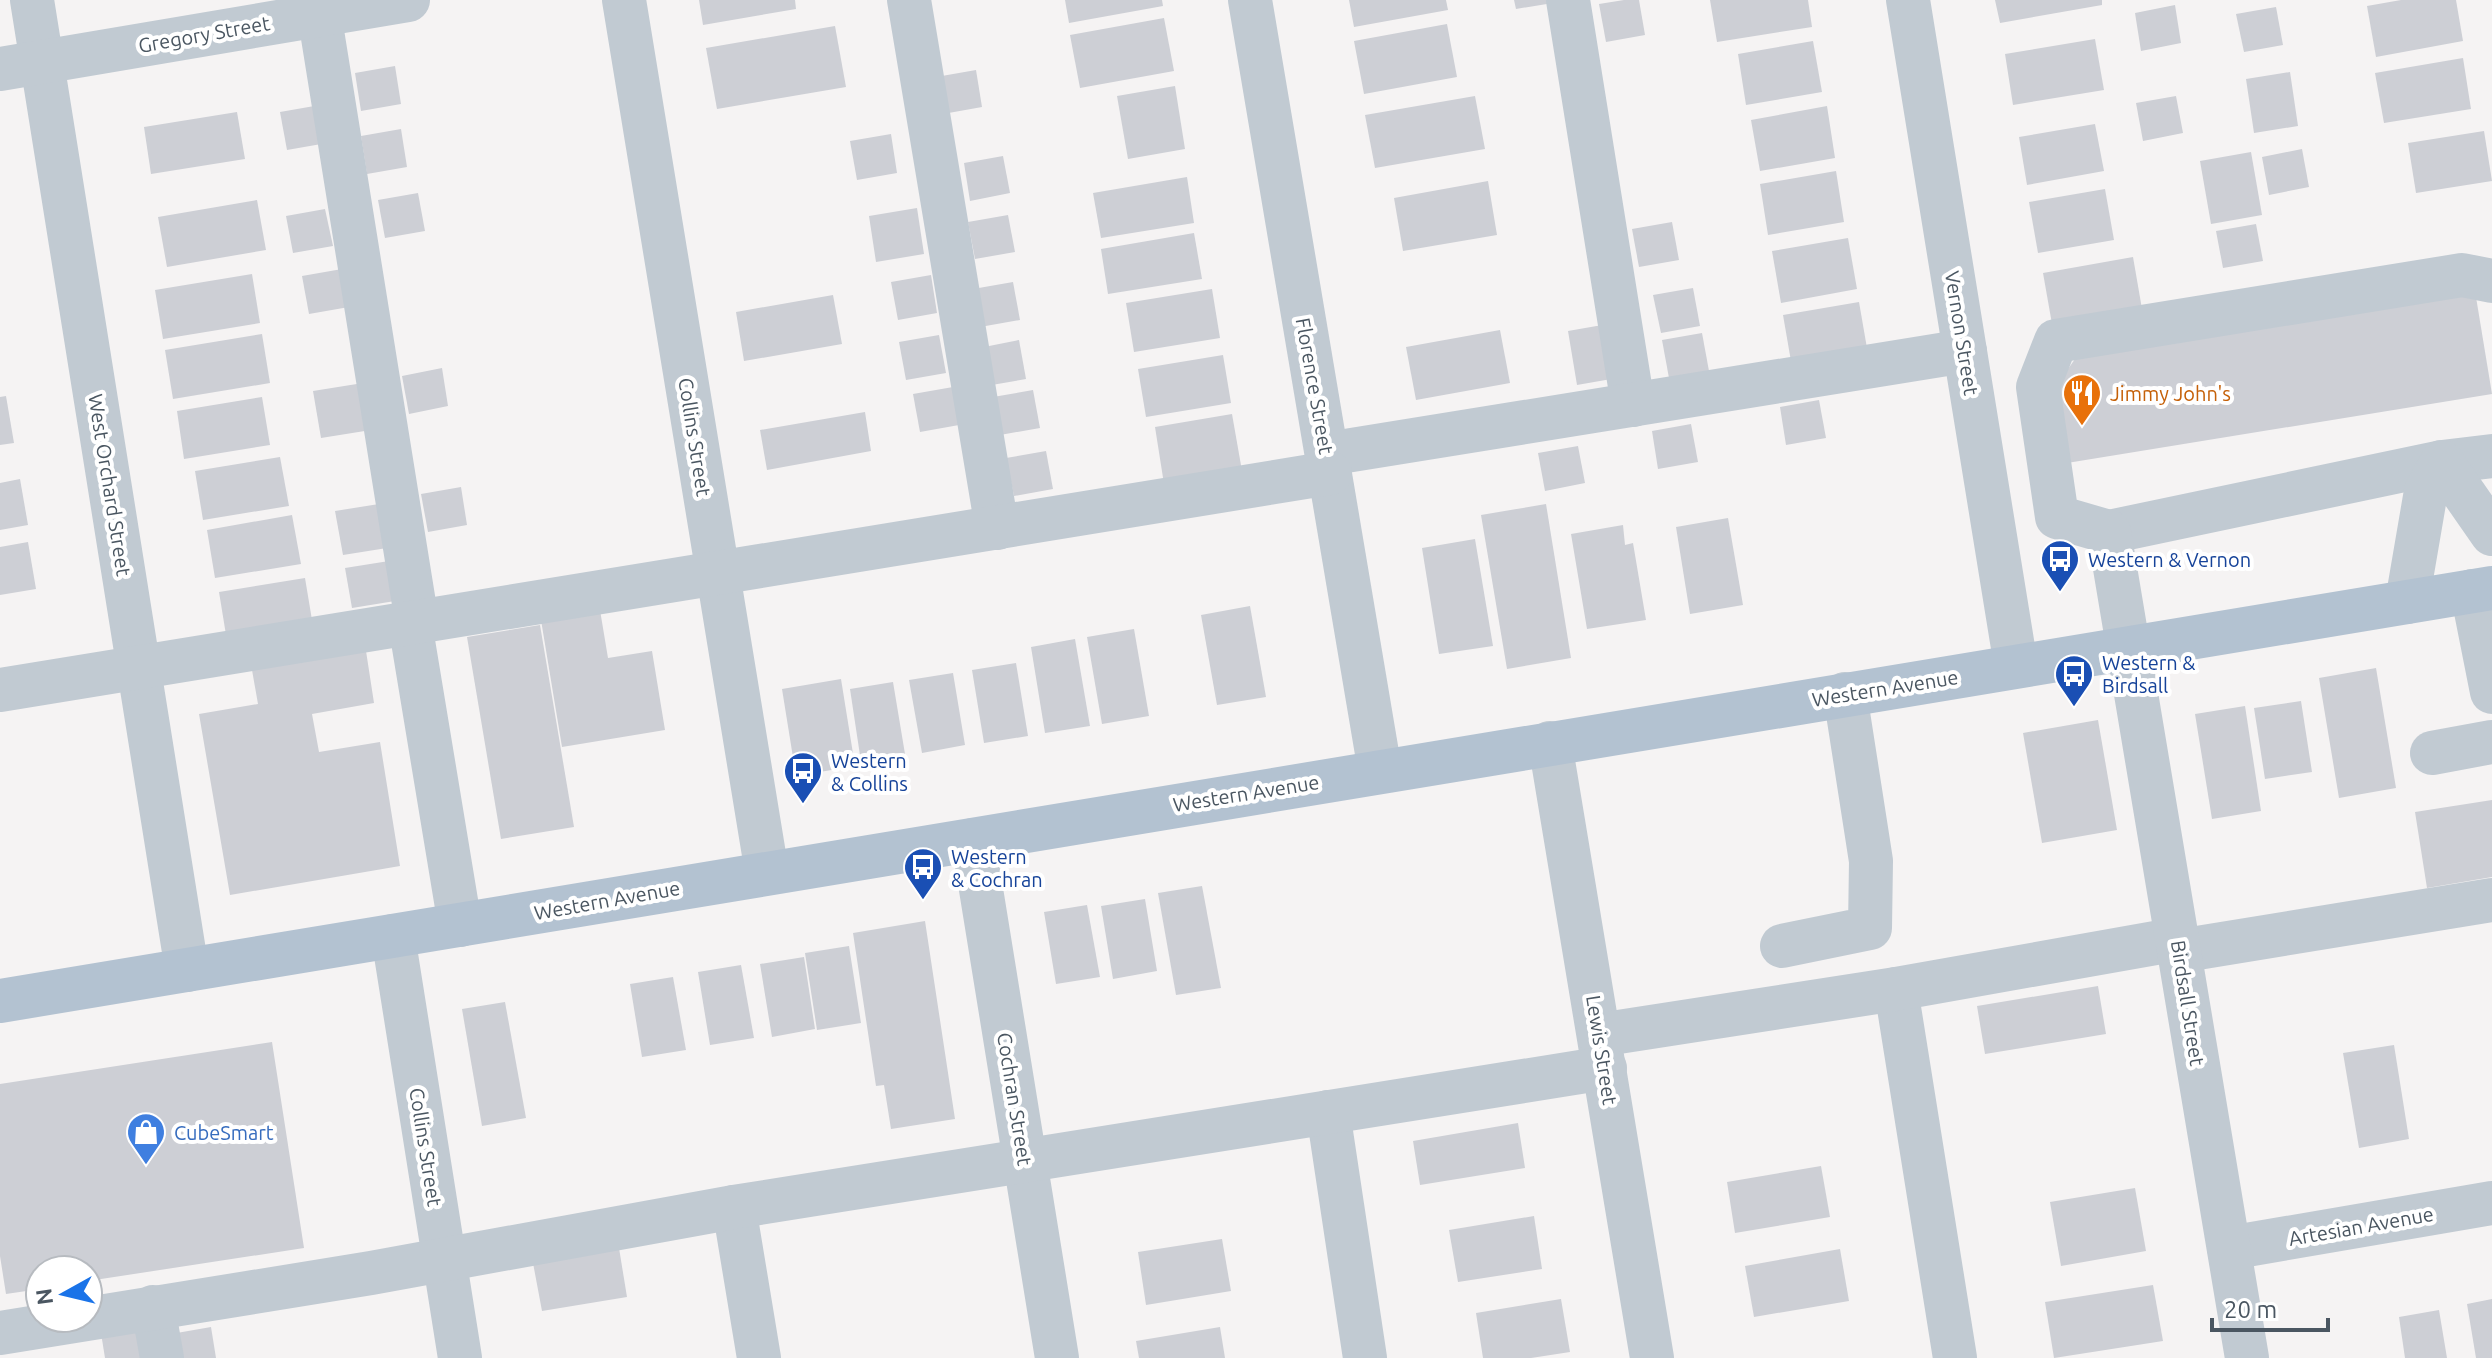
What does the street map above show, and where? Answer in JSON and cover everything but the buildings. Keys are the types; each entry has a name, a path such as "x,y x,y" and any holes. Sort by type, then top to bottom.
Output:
{"main road":[{"name":"Western Avenue","path":"0,1001 2482,590"}],"street":[{"name":"West Orchard Street","path":"32,0 187,970"},
{"name":"Gregory Street","path":"0,69 318,8 408,0"},
{"name":"Collins Street","path":"624,0 767,873"},
{"path":"909,0 997,528"},
{"name":"Florence Street","path":"1250,0 1380,771"},
{"path":"1568,0 1633,405"},
{"name":"Vernon Street","path":"1908,0 2016,666"},
{"path":"318,8 460,925"},
{"path":"2492,281 2462,275 2056,341 2038,387 2057,517 2109,532 2442,462 2492,456"},
{"path":"0,690 997,528 1633,405 1965,351"},
{"path":"2442,462 2492,534"},
{"path":"2407,602 2426,491 2442,462"},
{"name":"Birdsall Street","path":"2109,532 2247,1358"},
{"path":"2482,590 2492,692"},
{"path":"1782,946 1870,928 1871,861 1845,694"},
{"path":"2432,753 2492,742"},
{"name":"Lewis Street","path":"1550,743 1652,1358"},
{"name":"Cochran Street","path":"973,840 1057,1358"},
{"path":"0,1333 444,1261 734,1207 1328,1112 1896,989 2492,900"},
{"name":"Collins Street","path":"393,936 460,1358"},
{"path":"1896,989 1955,1358"},
{"path":"1328,1112 1365,1358"},
{"name":"Artesian Avenue","path":"2229,1248 2492,1203"},
{"path":"734,1207 759,1358"},
{"path":"153,1307 162,1358"}],"place":[{"name":"Jimmy John's","path":"2082,427"},
{"name":"Western & Vernon","path":"2060,593"},
{"name":"Western & Birdsall","path":"2074,708"},
{"name":"Western & Collins","path":"803,805"},
{"name":"Western & Cochran","path":"923,901"},
{"name":"CubeSmart","path":"146,1166"}]}
